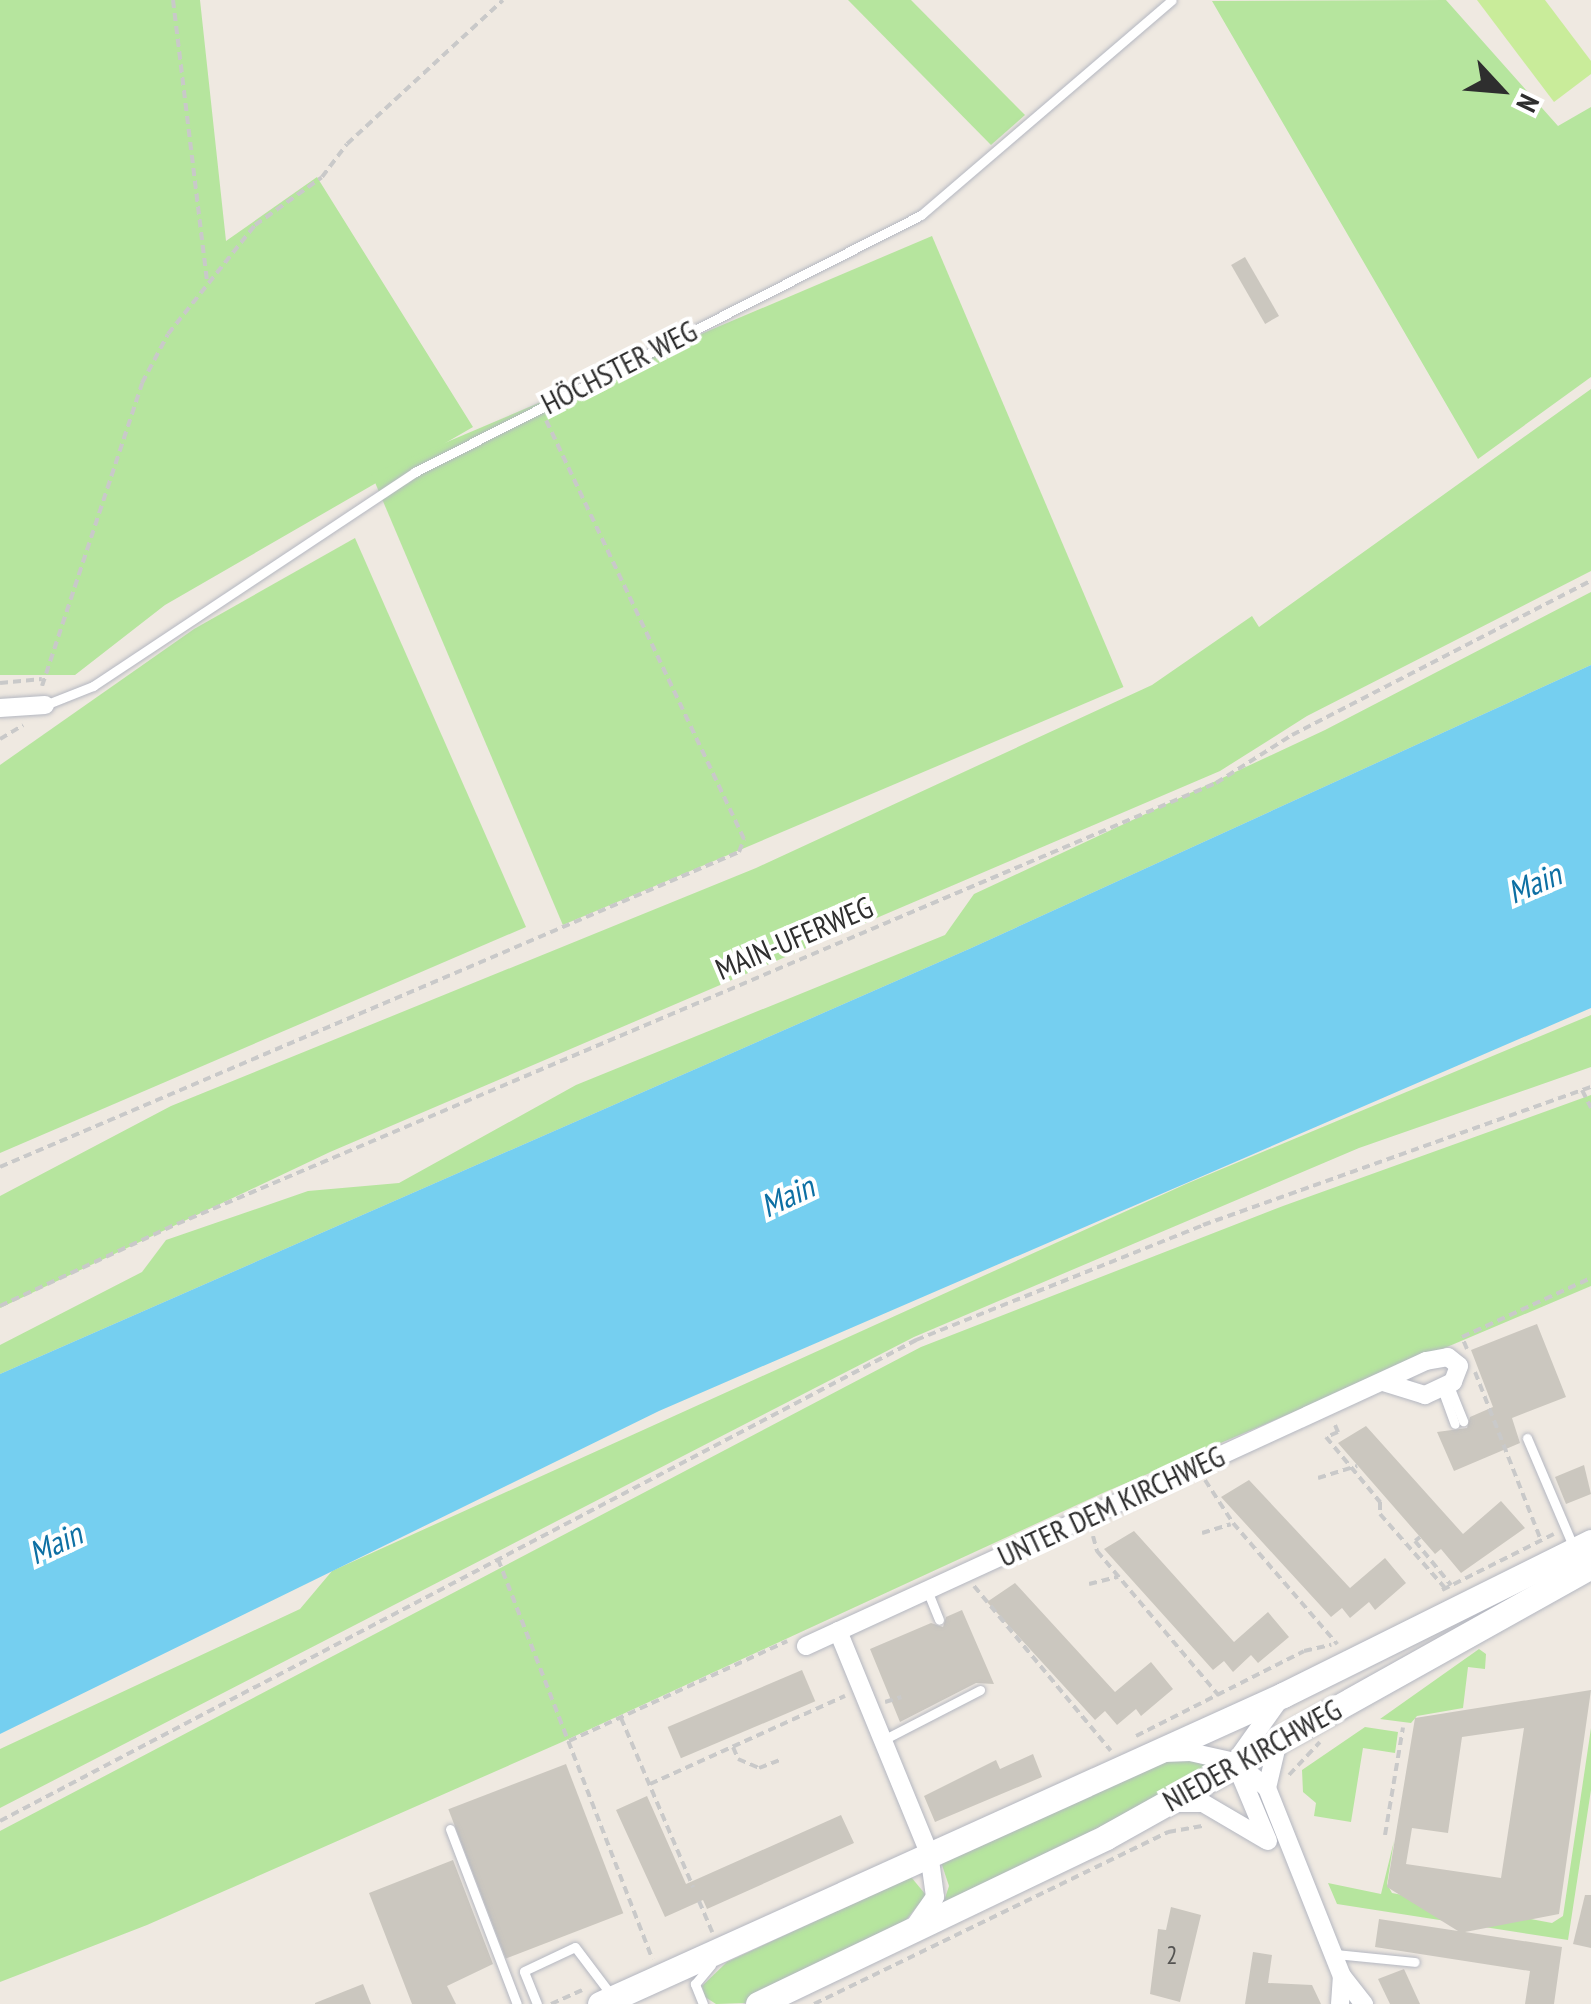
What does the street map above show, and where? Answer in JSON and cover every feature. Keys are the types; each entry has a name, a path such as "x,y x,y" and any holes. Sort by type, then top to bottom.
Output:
{"main road":[{"name":"NIEDER KIRCHWEG","path":"606,2001 1283,1695 1496,1584 1585,1552"},
{"name":"NIEDER KIRCHWEG","path":"758,2004 908,1934 1162,1803 1506,1610 1585,1552"}],"street":[{"path":"0,708 44,704"},
{"name":"UNTER DEM KIRCHWEG","path":"806,1646 1383,1382 1448,1357 1459,1366 1445,1388"},
{"path":"1383,1382 1419,1395 1445,1388"},
{"path":"838,1632 929,1852 935,1882 926,1914 908,1934"},
{"path":"1234,1762 1283,1695"},
{"path":"1267,1788 1279,1737"},
{"path":"1148,1754 1190,1752 1234,1762 1267,1788 1284,1823 1293,1863 1332,1954 1342,1976 1364,2004"},
{"path":"1234,1762 1268,1841"},
{"path":"1162,1803 1203,1803 1268,1841 1293,1863"},
{"path":"1340,2004 1342,1976"}],"lane":[{"name":"HÖCHSTER WEG","path":"44,704 93,686 415,472 920,215 1172,0"},
{"path":"1445,1388 1459,1422"},
{"path":"1527,1438 1585,1552"},
{"path":"1496,1584 1506,1610"},
{"path":"927,1590 938,1620"},
{"path":"885,1739 980,1690"},
{"path":"450,1829 517,2004"},
{"path":"890,1872 913,1869 935,1882"},
{"name":"NIEDER KIRCHWEG","path":"704,2004 694,1984 741,1942"},
{"path":"537,2004 524,1971 575,1947 606,2001"},
{"path":"1332,1954 1415,1962"}],"path":[{"path":"173,0 207,284"},
{"path":"0,683 42,679 142,383 168,334 256,225 322,177 346,144 503,0"},
{"path":"0,1166 740,852 744,839 540,407"},
{"name":"MAIN-UFERWEG","path":"0,1306 178,1224 1216,782 1292,735 1591,582"},
{"path":"0,1820 916,1340 1203,1225 1591,1088"},
{"path":"1582,1090 1591,1108"},
{"path":"1469,1355 1462,1337 1591,1278"},
{"path":"1474,1368 1541,1540"},
{"path":"1328,1407 1338,1432 1326,1437 1380,1502 1380,1514 1448,1586 1415,1542 1420,1537"},
{"path":"1318,1478 1357,1466"},
{"path":"1380,1502 1388,1498"},
{"path":"1217,1502 1337,1644"},
{"path":"1202,1533 1234,1524"},
{"path":"1100,1554 1218,1696"},
{"path":"498,1559 652,1959"},
{"path":"1089,1584 1120,1576"},
{"path":"986,1607 1110,1752"},
{"path":"569,1742 790,1640 806,1646"},
{"path":"650,1784 863,1688"},
{"path":"892,1701 901,1696"},
{"path":"621,1718 693,1887"},
{"path":"1386,1836 1403,1728"},
{"path":"733,1747 738,1759 758,1768 780,1760"},
{"path":"1267,1788 1314,1752"},
{"path":"814,2004 1168,1832 1196,1830 1224,1813"},
{"path":"699,1902 712,1932"}],"green space":[{"path":"0,0 200,0 226,241 317,177 473,427 165,605 75,675 0,675"},
{"path":"848,0 911,0 1025,115 991,145"},
{"path":"1446,0 1558,126 1591,107 1591,377 1478,459 1212,1"},
{"path":"1477,0 1545,0 1591,61 1591,74 1554,102"},
{"path":"932,236 1123,687 563,925 371,474"},
{"path":"1591,389 1591,571 1307,716 1220,771 330,1152 0,1308 0,1196 171,1106 756,868 1152,685 1252,616 1259,627"},
{"path":"355,538 526,927 0,1153 0,765 194,629"},
{"path":"1591,592 1591,665 969,949 0,1374 0,1345 142,1272 166,1240 308,1191 399,1183 576,1085 945,935 974,894 1325,730"},
{"path":"1591,1015 1591,1067 1359,1148 914,1337 0,1808 0,1749 300,1609 332,1571 1186,1184"},
{"path":"1591,1095 1591,1286 1105,1492 562,1742 147,1925 0,1982 0,1831 921,1347 1283,1206"},
{"path":"1532,1573 1536,1582 1294,1690 1290,1681"},
{"path":"1479,1649 1486,1654 1485,1669 1468,1667 1463,1708 1417,1716 1411,1723 1380,1719"},
{"path":"1365,1727 1398,1732 1395,1753 1363,1748 1351,1822 1314,1816 1316,1803 1303,1792 1302,1770"},
{"path":"1591,1728 1591,1790 1568,1940 1337,1904 1328,1883 1381,1894 1394,1841 1387,1884 1392,1893 1552,1923 1563,1916"},
{"path":"1158,1758 1213,1761 1139,1807 942,1907 949,1886 940,1859"},
{"path":"911,1877 926,1895 902,1925 745,2003 716,2004 705,1997 702,1986 727,1962"}],"water":[{"name":"Main","path":"1591,665 1591,1008 659,1411 0,1734 0,1374 969,949"}],"building":[{"path":"1245,257 1279,316 1265,324 1231,265"},
{"path":"1537,1324 1566,1397 1512,1418 1520,1443 1454,1471 1437,1432 1467,1428 1470,1417 1493,1407 1471,1350"},
{"path":"1366,1426 1463,1534 1501,1501 1525,1528 1461,1573 1441,1549 1435,1554 1338,1443"},
{"path":"1584,1465 1591,1494 1566,1504 1555,1477"},
{"path":"1249,1480 1350,1588 1385,1558 1406,1583 1375,1610 1369,1602 1350,1618 1342,1608 1331,1617 1221,1497"},
{"path":"1134,1531 1234,1642 1268,1612 1289,1637 1258,1663 1251,1655 1233,1672 1224,1661 1213,1670 1104,1549"},
{"path":"1015,1583 1115,1692 1151,1662 1173,1689 1141,1716 1136,1709 1117,1725 1105,1711 1095,1720 987,1602"},
{"path":"962,1610 994,1684 976,1683 900,1722 870,1649 931,1623 943,1627 946,1617"},
{"path":"802,1670 815,1701 681,1758 668,1727"},
{"path":"1591,1690 1559,1914 1465,1932 1562,1947 1554,2004 1525,2004 1530,1971 1375,1947 1379,1919 1458,1931 1387,1887 1415,1718","holes":["1524,1728 1501,1878 1406,1864 1412,1828 1448,1833 1462,1737"]},
{"path":"1033,1754 1042,1777 935,1822 924,1796 996,1760 1000,1769"},
{"path":"566,1764 623,1913 506,1959 448,1809"},
{"path":"647,1796 686,1884 841,1815 854,1843 707,1909 703,1900 665,1917 616,1810"},
{"path":"453,1860 493,1964 447,1986 456,2004 412,2004 369,1893"},
{"path":"1585,1895 1591,1895 1591,1948 1573,1944"},
{"path":"1171,1907 1201,1915 1180,2002 1150,1994 1158,1929 1166,1930"},
{"path":"1253,1952 1272,1955 1268,1983 1312,1985 1321,2004 1245,2004"},
{"path":"1404,1969 1420,2004 1390,2004 1378,1979"},
{"path":"363,1984 371,2004 315,2004 315,2003"}]}
